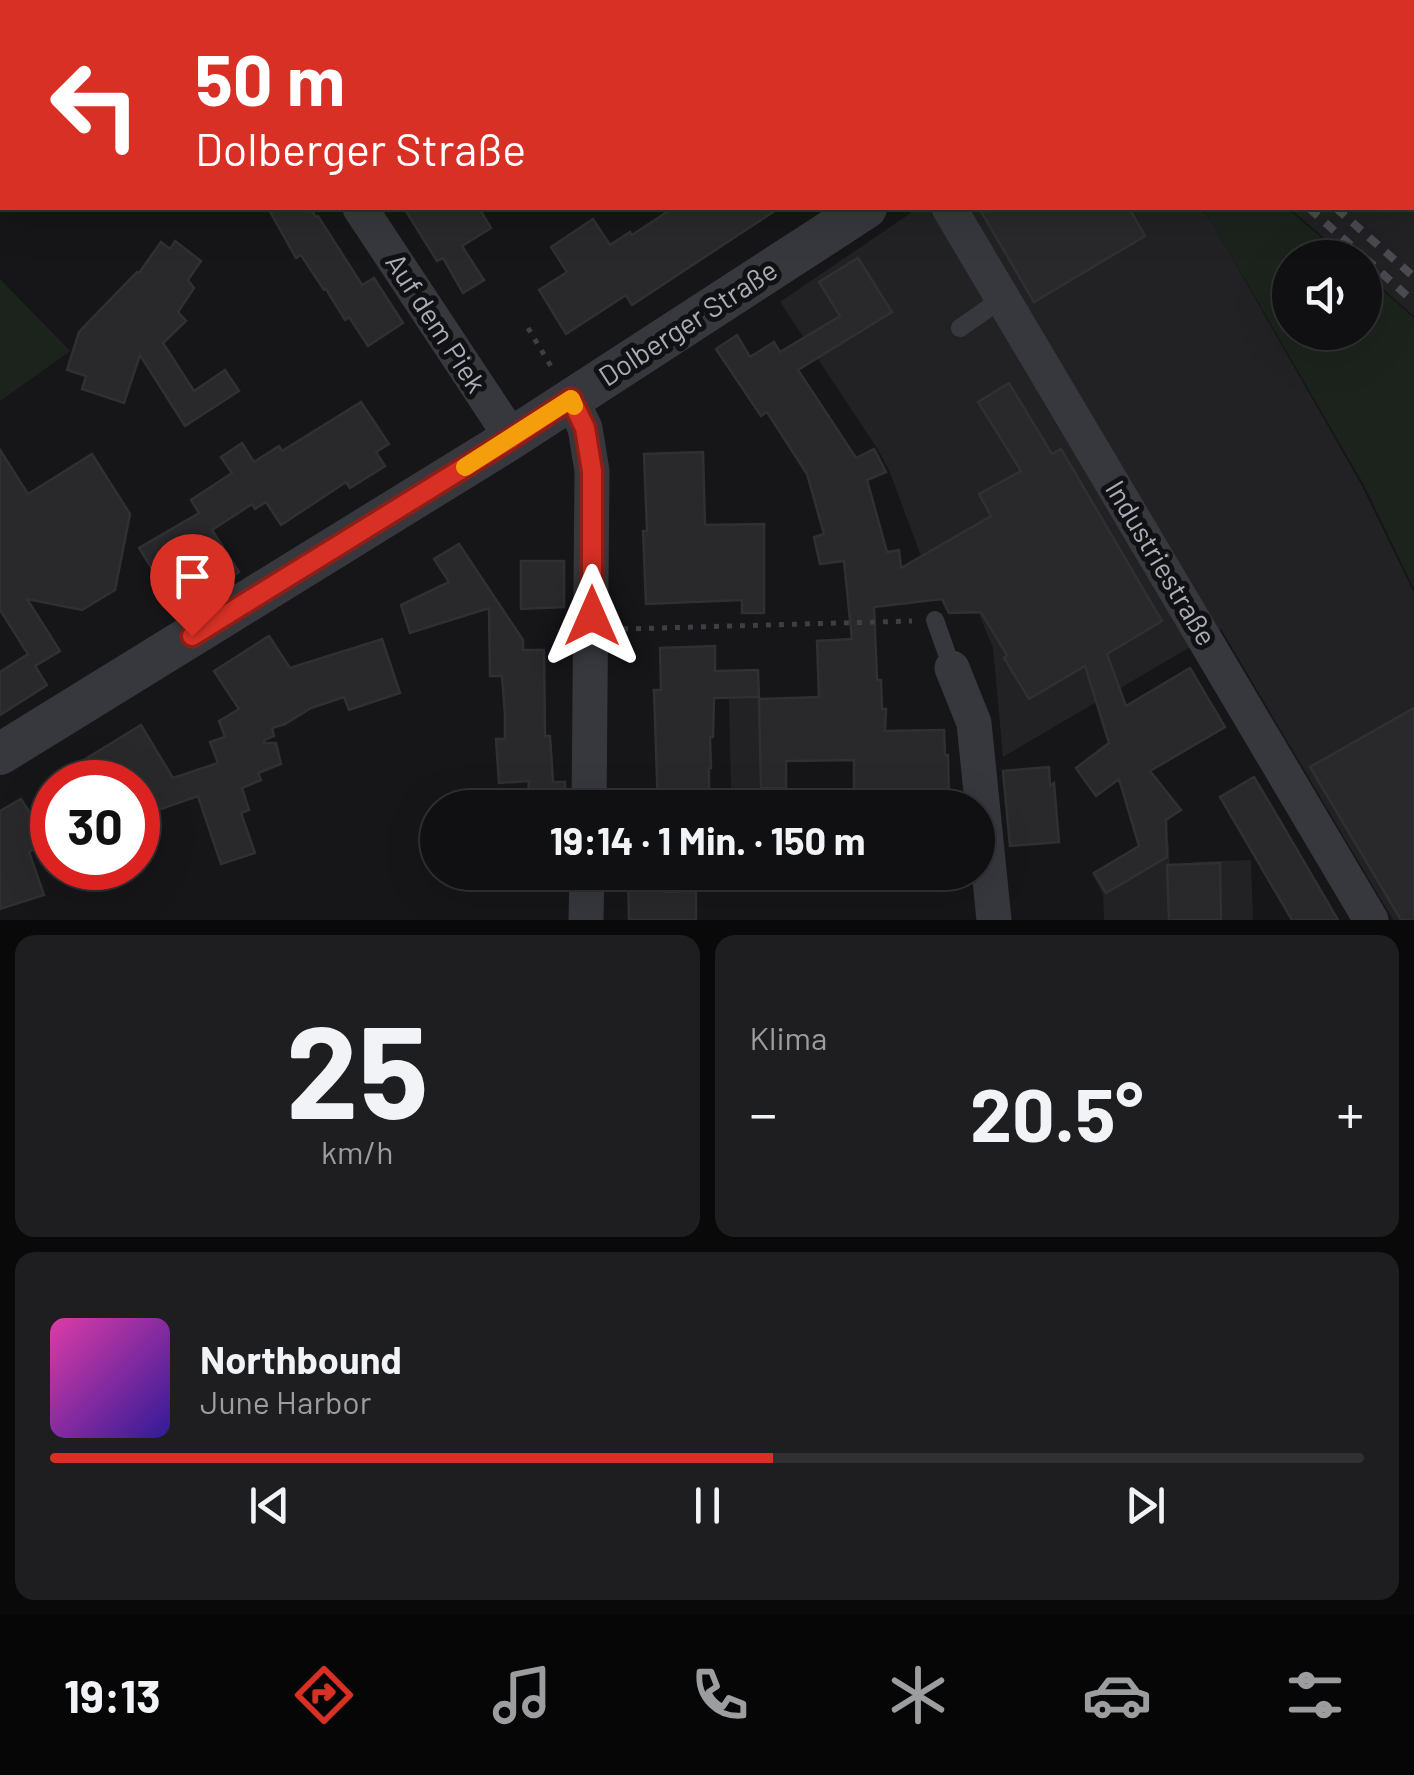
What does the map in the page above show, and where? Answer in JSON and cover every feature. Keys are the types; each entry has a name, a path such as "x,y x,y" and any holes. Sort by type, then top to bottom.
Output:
{"street":[{"name":"Auf dem Piek","path":"361,210 512,438"},
{"name":"Dolberger Straße","path":"0,754 512,438 863,210"},
{"name":"Industriestraße","path":"950,210 1372,920"},
{"path":"571,399 585,428 592,471 589,790"},
{"path":"952,668 974,723 994,920"},
{"path":"586,920 587,890"}],"lane":[{"path":"960,328 1003,298"},
{"path":"935,620 952,668"}],"path":[{"path":"528,328 571,399"},
{"path":"592,630 935,620"}],"shaded area":[{"path":"915,210 1201,210 1210,219 1272,328 1272,350 1285,350 1362,486 1414,593 1414,920 1393,920 1221,629 1003,757 993,648 979,614 948,614 877,448 780,302"},
{"path":"1202,210 1289,210 1324,240 1272,240 1272,326"},
{"path":"1291,210 1414,210 1414,316 1382,288 1382,240 1327,240"},
{"path":"0,279 70,351 0,401"},
{"path":"1382,290 1414,318 1414,589 1364,485 1286,350 1382,350"},
{"path":"784,698 786,787 731,789 729,699"},
{"path":"1143,843 1169,843 1170,869 1192,869 1193,862 1251,860 1253,920 1104,920 1103,894 1092,874"}],"building":[{"path":"269,210 311,210 362,285 374,278 403,323 368,346 349,317 345,320 301,255 296,258"},
{"path":"405,210 480,210 491,228 462,246 484,280 463,293 443,258 437,261"},
{"path":"670,210 776,210 632,305 626,295 566,334 539,290 567,272 551,247 593,219 610,245 630,232 632,235"},
{"path":"980,210 1130,210 1145,236 1034,302"},
{"path":"175,241 201,261 188,280 194,288 178,312 186,321 163,343 194,391 225,370 239,391 185,426 140,355 124,403 82,389 86,376 67,370 79,332 139,273 161,242 170,249"},
{"path":"858,258 892,312 798,370 856,458 874,449 886,472 867,480 887,552 899,550 901,568 991,516 979,494 1021,471 978,402 1009,383 1052,454 1061,449 1162,621 1107,654 1126,706 1190,668 1225,727 1150,771 1181,810 1166,820 1167,857 1106,893 1094,873 1139,846 1119,779 1096,796 1076,768 1109,743 1085,666 1029,699 981,612 949,613 942,599 874,607 877,680 881,680 882,709 886,709 885,731 944,730 949,790 854,790 854,760 786,761 786,788 761,788 759,699 819,697 817,641 852,639 844,561 820,564 814,537 824,534 807,474 767,412 761,416 716,349 737,335 750,357 774,342 780,352 840,316 819,282"},
{"path":"361,402 389,444 376,452 385,466 350,488 346,482 281,525 266,502 255,509 252,504 212,530 239,572 201,597 183,570 161,583 139,548 199,513 191,500 232,473 221,457 242,443 254,462 279,446 282,451"},
{"path":"0,450 28,494 92,454 130,514 115,590 82,610 27,599 60,651 35,666 47,685 0,715 0,672 28,654 0,610"},
{"path":"703,452 705,525 764,524 764,613 742,613 742,600 646,604 644,454"},
{"path":"459,544 523,640 523,650 544,650 545,736 550,736 553,782 565,782 565,790 528,790 529,781 499,783 496,739 505,739 505,715 502,676 490,676 489,608 410,633 401,605 449,582 434,559"},
{"path":"521,561 564,561 564,607 521,609"},
{"path":"269,636 290,668 382,639 400,693 349,710 344,697 272,728 274,736 264,743 276,743 281,764 258,773 261,780 242,788 249,810 241,813 255,853 221,864 198,796 160,809 160,760 84,760 141,725 173,778 218,763 210,742 225,737 219,721 239,709 214,671"},
{"path":"715,646 715,671 758,670 759,697 714,698 709,790 657,790 654,690 661,690 660,648"},
{"path":"1414,708 1414,920 1401,920 1310,767"},
{"path":"1049,767 1059,842 1010,846 1003,771"},
{"path":"1254,777 1338,920 1292,920 1220,797"},
{"path":"21,799 30,813 30,890 42,890 44,895 0,909 0,811"},
{"path":"1220,863 1221,920 1169,920 1167,865"},
{"path":"628,890 696,891 696,920 629,920"}],"railway":[{"path":"1311,210 1345,240"},
{"path":"1338,210 1414,277"},
{"path":"1382,273 1414,302"}],"slow traffic":[{"path":"465,467 571,399 574,406"}],"route":[{"path":"192,636 571,399 585,428 592,471 592,616"}]}
